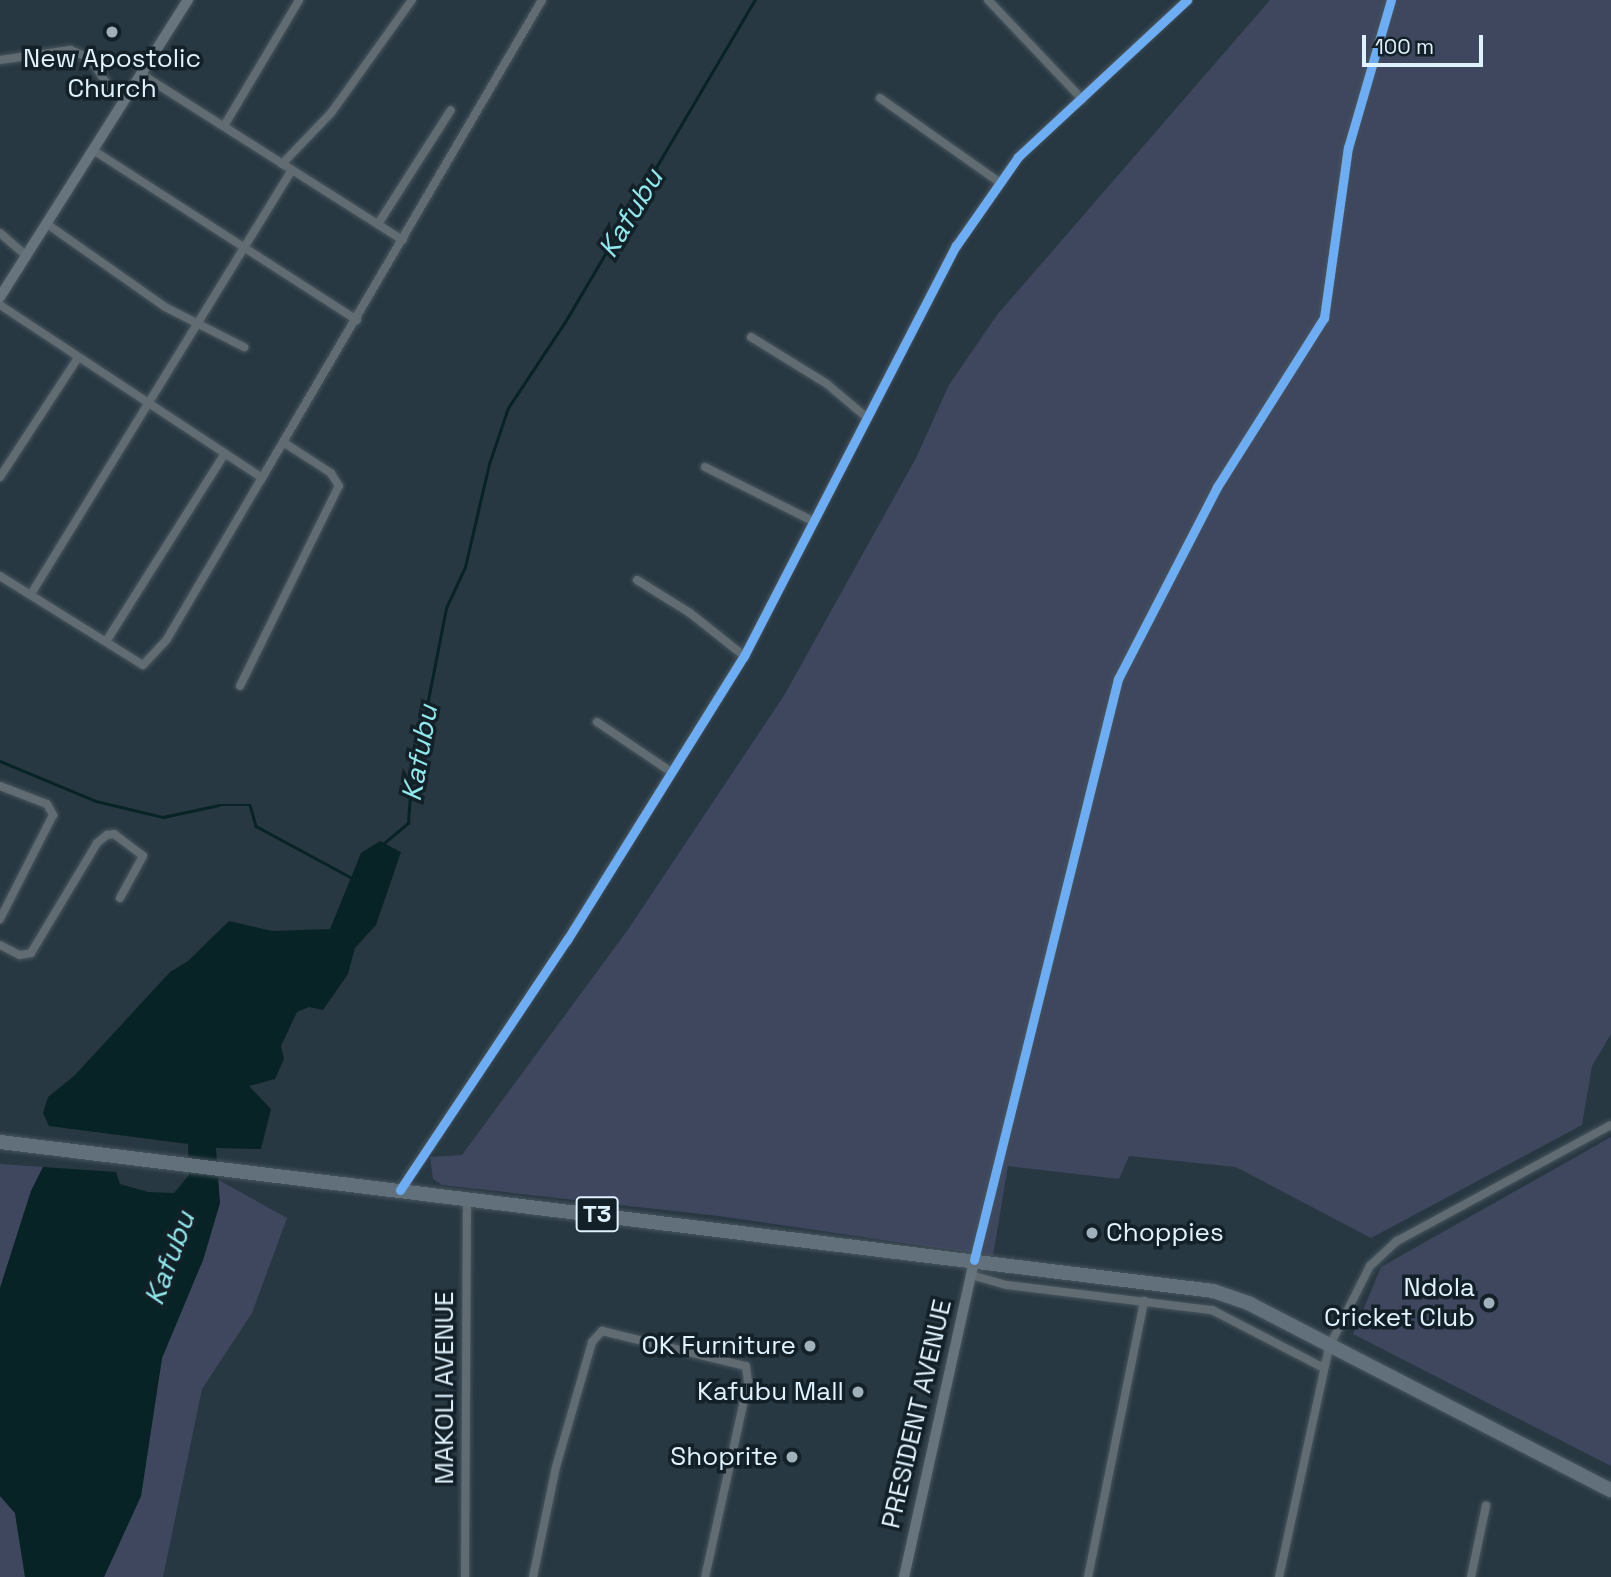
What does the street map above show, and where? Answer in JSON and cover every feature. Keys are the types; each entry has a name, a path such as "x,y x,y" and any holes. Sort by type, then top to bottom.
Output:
{"highway":[{"name":"T3","path":"0,1142 219,1166 973,1268 1213,1291 1250,1304 1611,1490"}],"main road":[{"path":"0,297 188,0"},
{"name":"PRESIDENT AVENUE","path":"908,1576 973,1268"}],"street":[{"path":"224,126 299,0"},
{"path":"282,164 331,113 412,0"},
{"path":"0,576 107,640 143,665 154,657 357,320 542,0"},
{"path":"988,0 1082,99"},
{"path":"1324,1368 1212,1310 1007,1286 973,1268 1118,679 1217,487 1324,318 1348,148 1391,0"},
{"path":"400,1190 566,940 744,656 927,295 999,182 1018,157 1183,2"},
{"path":"0,60 70,50 90,58 110,89 124,101"},
{"path":"141,74 403,240"},
{"path":"880,98 999,182"},
{"path":"378,224 451,110"},
{"path":"93,150 357,320"},
{"path":"31,594 89,494 150,404 194,323 292,170"},
{"path":"47,224 138,289 194,323 244,347"},
{"path":"0,233 26,256"},
{"path":"0,305 262,478"},
{"path":"751,337 827,384 865,416"},
{"path":"0,477 78,358"},
{"path":"240,686 339,486 331,473 283,442"},
{"path":"107,640 225,453"},
{"path":"705,467 811,520"},
{"path":"637,580 690,613 744,656"},
{"path":"597,722 670,771"},
{"path":"0,786 47,804 53,815 0,919"},
{"path":"0,946 20,955 31,953 97,843 107,835 114,834 143,856 120,898"},
{"path":"1279,1577 1329,1347 1370,1266 1383,1250 1611,1125"},
{"name":"MAKOLI AVENUE","path":"465,1577 467,1200"},
{"path":"1088,1577 1144,1301"},
{"path":"533,1577 556,1467 592,1342 602,1331 746,1366 748,1382 705,1577"},
{"path":"1471,1577 1486,1506"}],"shaded area":[{"path":"1270,0 1611,0 1611,1034 1592,1066 1582,1125 1371,1238 1236,1167 1129,1156 1119,1179 1008,1166 993,1256 719,1216 442,1185 433,1179 430,1157 462,1155 627,931 785,694 916,458 949,385 997,315"},
{"name":"Ndola Cricket Club","path":"1611,1137 1611,1466 1353,1334 1381,1267"},
{"path":"0,1164 43,1167 31,1191 0,1288"},
{"path":"215,1178 287,1218 252,1313 202,1389 163,1577 104,1577 141,1496 162,1358 203,1260 220,1203"},
{"path":"0,1496 15,1513 25,1577 0,1577"}],"water":[{"path":"380,841 401,852 376,925 355,948 348,974 323,1010 309,1007 297,1012 281,1046 284,1059 275,1079 249,1086 271,1109 261,1149 216,1148 220,1203 203,1260 162,1358 141,1496 104,1577 25,1577 15,1513 0,1496 0,1288 31,1191 43,1167 116,1172 120,1184 148,1192 174,1193 189,1175 188,1144 49,1126 43,1113 48,1097 75,1075 170,972 188,961 229,921 272,931 330,929 361,853"}],"waterway":[{"name":"Kafubu","path":"383,844 408,823 410,792 446,608 465,567 489,464 508,408 565,322 755,0"},
{"path":"0,761 96,801 163,817 219,805 250,805 256,826 354,879"}],"cycle path":[{"path":"400,1190 567,940 744,656 956,246 1018,157 1187,0"},
{"path":"974,1260 1118,679 1217,487 1324,318 1348,148 1391,0"}],"place":[{"name":"New Apostolic Church","path":"112,32"},
{"name":"Choppies","path":"1092,1233"},
{"name":"Ndola Cricket Club","path":"1489,1303"},
{"name":"OK Furniture","path":"810,1346"},
{"name":"Kafubu Mall","path":"858,1392"},
{"name":"Shoprite","path":"792,1457"}]}
